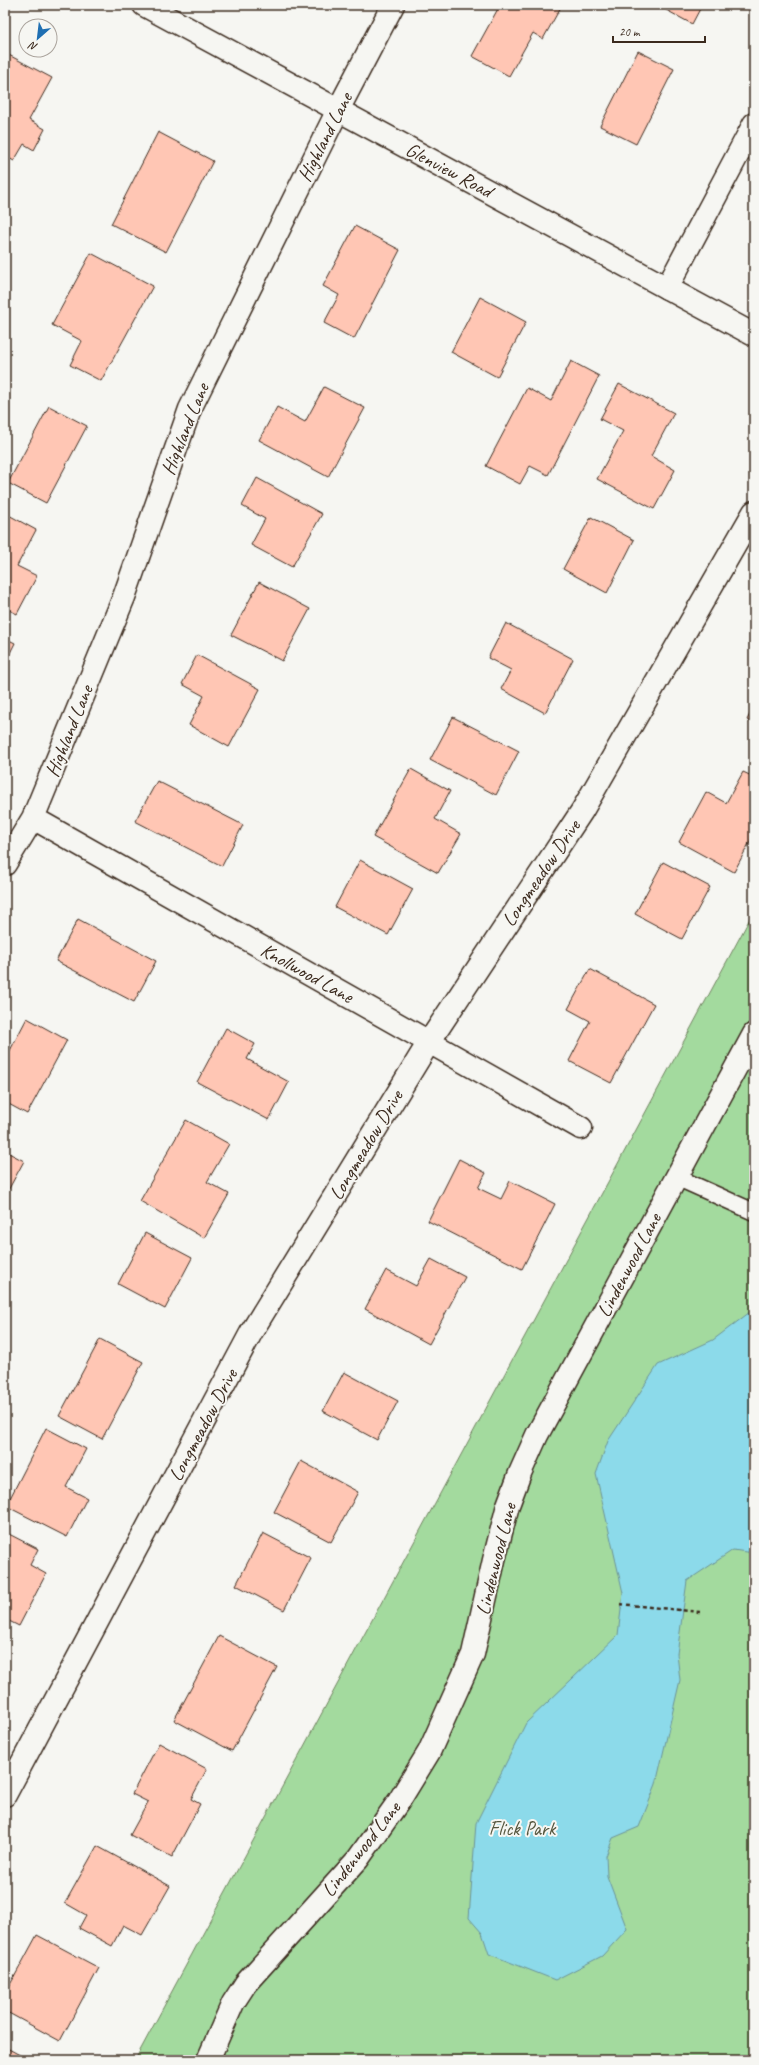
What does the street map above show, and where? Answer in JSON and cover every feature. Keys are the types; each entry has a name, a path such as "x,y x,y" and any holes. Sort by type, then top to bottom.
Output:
{"street":[{"name":"Glenview Road","path":"144,5 754,335"},
{"name":"Highland Lane","path":"5,864 33,818 124,597 190,409 338,110 393,5"},
{"path":"667,288 754,124"},
{"name":"Longmeadow Drive","path":"5,1795 252,1331 429,1042 582,811 754,512"},
{"name":"Knollwood Lane","path":"33,818 581,1128"},
{"name":"Lindenwood Lane","path":"208,2060 233,2003 246,1984 358,1859 400,1801 429,1752 473,1654 508,1505 520,1473 537,1436 754,1034"}],"lane":[{"path":"676,1177 754,1212"}],"path":[{"path":"620,1604 700,1612"}],"green space":[{"name":"Flick Park","path":"754,911 754,2060 135,2060"}],"water":[{"path":"754,1309 754,1553 733,1550 687,1581 677,1654 680,1680 656,1784 639,1827 613,1838 606,1856 607,1876 627,1929 602,1956 555,1980 489,1954 482,1933 469,1918 476,1823 526,1723 618,1635 623,1593 596,1474 608,1441 658,1365 713,1340"}],"building":[{"path":"500,5 562,5 543,39 533,33 509,76 472,56"},
{"path":"657,5 702,5 692,24"},
{"path":"638,51 674,69 636,144 600,126"},
{"path":"5,53 52,78 29,120 45,129 34,150 24,144 14,161 5,156"},
{"path":"158,132 213,161 166,252 111,224"},
{"path":"355,226 400,250 354,339 324,323 339,295 323,286"},
{"path":"91,253 153,286 101,381 70,365 82,341 52,325"},
{"path":"480,297 526,322 497,377 451,352"},
{"path":"571,361 599,376 548,475 530,466 520,484 486,466 527,388 551,401"},
{"path":"619,384 674,413 651,456 675,470 654,509 597,479 623,431 600,419"},
{"path":"324,387 365,408 328,477 259,440 277,407 305,422"},
{"path":"49,406 87,426 46,503 8,483"},
{"path":"257,478 322,514 292,567 251,545 265,519 242,506"},
{"path":"5,513 36,530 17,566 37,576 17,614 5,608"},
{"path":"591,517 634,540 607,593 563,569"},
{"path":"259,582 310,609 282,661 231,635"},
{"path":"506,623 573,659 545,713 501,689 511,670 488,658"},
{"path":"5,638 15,643 5,663"},
{"path":"197,655 260,689 229,747 189,725 204,696 182,684"},
{"path":"754,706 754,724 747,720"},
{"path":"453,717 519,751 496,795 430,760"},
{"path":"411,769 450,791 435,819 461,834 438,873 373,837"},
{"path":"743,772 754,777 754,834 734,872 679,842 706,792 726,803"},
{"path":"157,781 243,825 222,866 135,821"},
{"path":"360,860 413,889 388,935 335,907"},
{"path":"663,862 710,887 682,939 635,914"},
{"path":"78,919 156,961 134,1002 56,961"},
{"path":"590,969 654,1004 611,1083 569,1061 590,1021 568,1009"},
{"path":"27,1018 67,1040 27,1114 5,1102 5,1060"},
{"path":"226,1028 255,1044 247,1059 289,1082 269,1120 197,1082"},
{"path":"186,1120 229,1144 207,1182 229,1194 204,1238 140,1201"},
{"path":"5,1151 24,1161 5,1196"},
{"path":"459,1159 486,1173 478,1188 501,1199 510,1181 555,1204 522,1269 428,1221"},
{"path":"145,1233 192,1258 165,1309 118,1284"},
{"path":"431,1259 465,1277 429,1344 365,1309 386,1270 416,1286"},
{"path":"100,1339 143,1362 102,1439 59,1416"},
{"path":"344,1372 398,1401 377,1440 323,1411"},
{"path":"46,1428 86,1449 66,1487 87,1498 67,1537 6,1506"},
{"path":"301,1461 358,1492 331,1542 274,1512"},
{"path":"5,1532 38,1549 30,1565 46,1574 19,1626 5,1619"},
{"path":"263,1533 311,1558 284,1610 236,1585"},
{"path":"219,1636 277,1667 232,1751 174,1720"},
{"path":"159,1743 207,1769 191,1799 200,1804 172,1857 130,1835 148,1802 132,1794"},
{"path":"97,1846 170,1886 142,1935 123,1925 112,1946 79,1928 86,1915 65,1903"},
{"path":"37,1935 99,1968 60,2041 5,2011 5,1994"},
{"path":"5,2047 29,2060 5,2060"}]}
